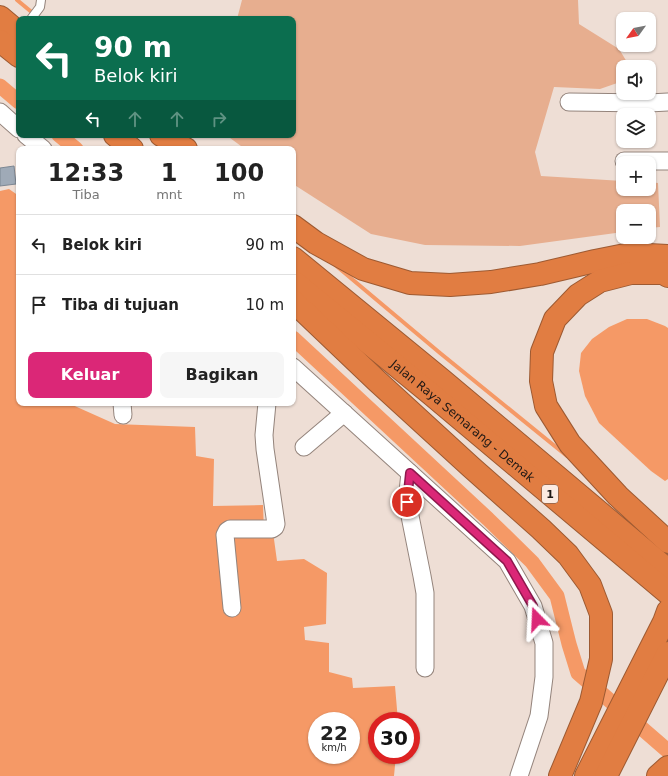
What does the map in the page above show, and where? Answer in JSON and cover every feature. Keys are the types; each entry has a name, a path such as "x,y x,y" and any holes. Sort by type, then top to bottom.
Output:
{"highway":[{"path":"0,18 16,31"},
{"path":"0,40 16,53"},
{"path":"119,138 128,146"},
{"path":"147,138 156,146"},
{"path":"166,138 181,146"},
{"path":"296,228 316,242 363,269 410,283 450,285 491,282 540,274 630,254 668,256"},
{"name":"Jalan Raya Semarang - Demak","path":"296,260 442,380 668,570"},
{"path":"668,276 663,273 631,272 600,282 578,295 555,319 542,352 541,381 546,406 570,444 618,496 668,542"},
{"name":"Jalan Raya Semarang - Demak","path":"296,283 431,394 668,593"},
{"path":"296,304 377,381 541,529 568,555 590,585 601,614 601,659 591,702 560,776"},
{"path":"586,776 664,622 668,611"},
{"path":"606,776 668,654"},
{"path":"658,776 668,767"}],"street":[{"path":"569,102 668,102"},
{"path":"0,112 16,126"},
{"path":"30,138 39,146"},
{"path":"656,161 668,161"},
{"path":"296,370 507,561 533,606 544,643 544,677 539,716 520,776"},
{"path":"232,608 226,535 227,531 230,528 272,529 276,524 265,449 264,435 267,406"},
{"path":"304,447 344,413"},
{"path":"410,473 407,502 424,593 425,668"}],"lane":[{"path":"34,16 40,7 41,0"}],"shaded area":[{"path":"242,0 578,0 579,24 616,47 616,52 621,52 626,60 616,60 616,83 600,89 554,87 535,152 541,176 616,181 616,196 656,196 656,183 658,183 660,227 656,227 656,204 616,204 616,233 520,246 425,245 371,234 296,186 296,146 241,146 230,138 296,138 296,16 238,16"},
{"path":"9,189 16,194 16,406 75,406 115,424 195,427 196,456 214,459 213,506 263,505 264,532 273,532 277,561 304,559 327,573 326,624 304,627 305,640 329,643 329,672 352,678 353,688 395,686 397,712 368,712 368,764 395,764 394,776 0,776 0,191"},
{"path":"627,319 647,319 668,328 668,479 665,481 651,471 599,423 585,396 579,371 581,353 592,339 609,327"}],"building":[{"path":"14,166 16,184 0,186 0,168"}],"waterway":[{"path":"17,0 36,16"},
{"path":"0,86 16,99"},
{"path":"63,138 72,146"},
{"path":"334,264 440,353 567,456"},
{"path":"296,341 488,519 532,562 557,596 578,673 668,751"}],"route":[{"path":"407,502 410,473 507,561 533,606 537,619"}]}
